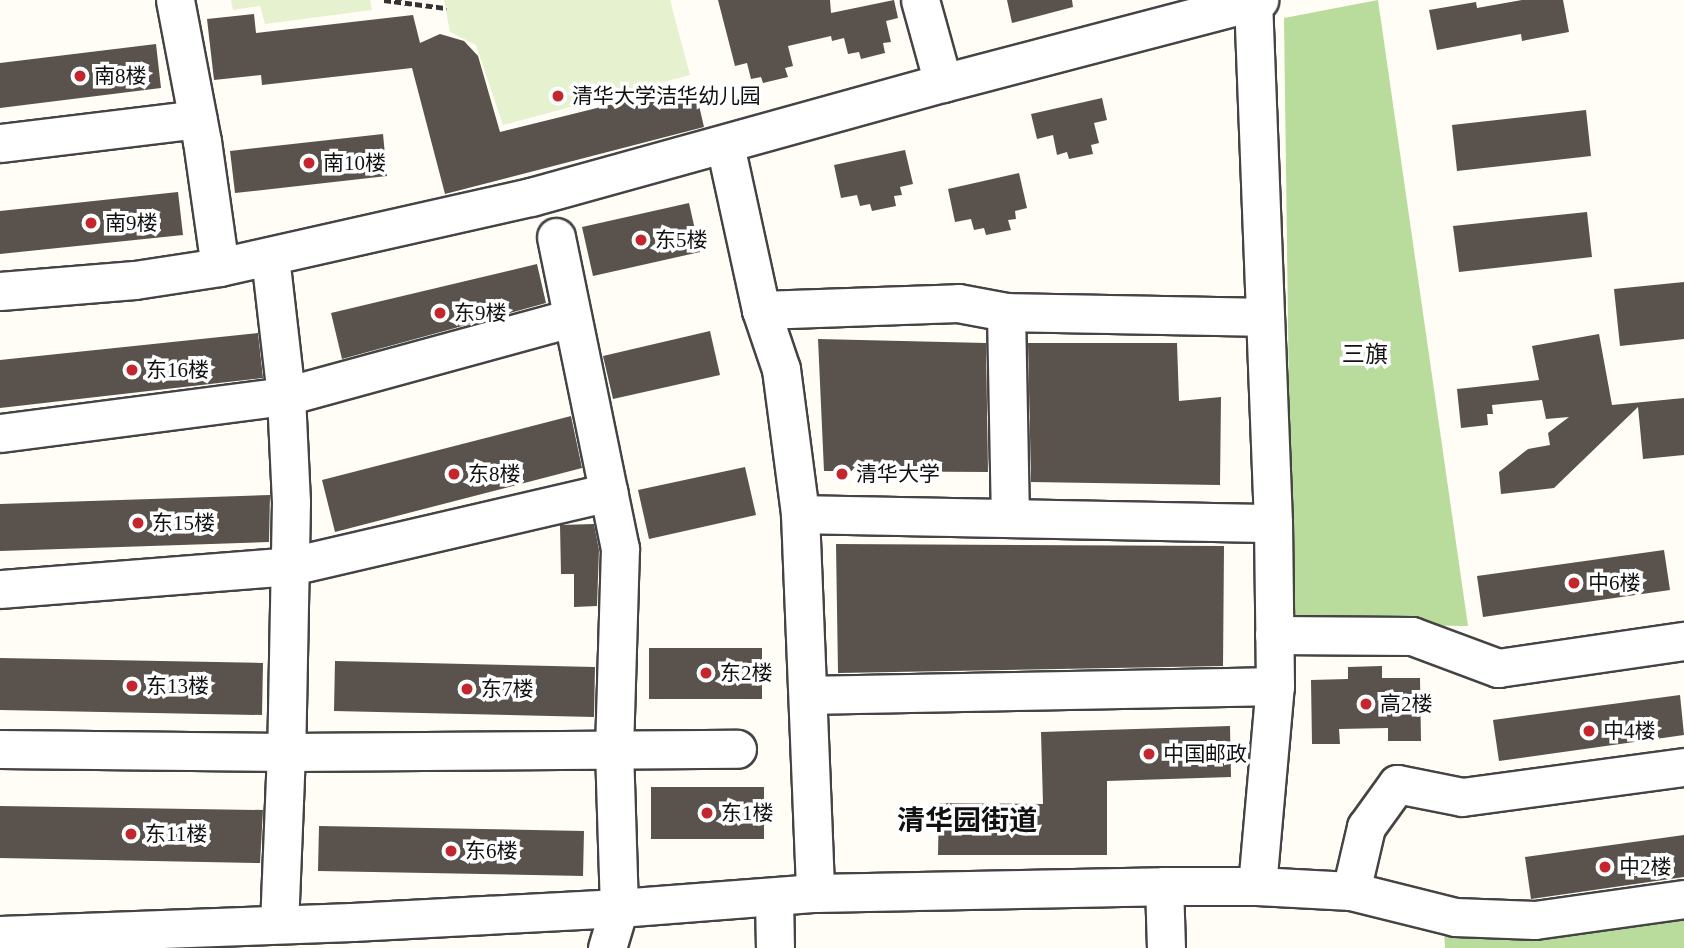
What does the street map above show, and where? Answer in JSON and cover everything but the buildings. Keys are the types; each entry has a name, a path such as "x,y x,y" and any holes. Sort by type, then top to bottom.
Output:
{"street":[{"path":"175,0 198,119 220,267"},
{"path":"920,0 943,83"},
{"path":"0,291 135,280 220,267 531,197 1255,0 1273,523 1275,686 1257,886"},
{"path":"0,143 198,119"},
{"path":"725,145 761,310 781,369 800,514 815,894"},
{"path":"556,237 620,548 614,750 619,908 607,948"},
{"path":"270,257 286,396 291,566 279,924"},
{"path":"761,310 958,303 1006,312 1265,317"},
{"path":"1006,312 1010,518"},
{"path":"0,433 286,396 572,318"},
{"path":"0,589 291,566 608,492"},
{"path":"800,514 1273,523"},
{"path":"1274,635 1412,636 1498,668 1684,641"},
{"path":"809,695 1275,686"},
{"path":"0,749 286,752 737,749"},
{"path":"1351,891 1366,827 1397,784 1462,797 1684,768"},
{"path":"1164,886 1166,948"},
{"path":"0,934 279,924 352,935 619,908 815,894 1164,886 1257,886 1351,891 1455,917 1535,920 1684,899"},
{"path":"774,897 775,948"}],"path":[{"path":"384,0 446,8"}],"green space":[{"path":"231,0 370,0 372,10 265,24 260,6 233,10"},
{"path":"444,0 670,0 690,75 503,125 476,45 450,32"},
{"path":"1378,0 1468,626 1292,624 1284,18"},
{"path":"1684,909 1684,948 1445,948 1444,930"}],"place":[{"name":"南8楼","path":"80,76"},
{"name":"清华大学洁华幼儿园","path":"558,96"},
{"name":"南10楼","path":"309,163"},
{"name":"南9楼","path":"91,223"},
{"name":"东5楼","path":"641,240"},
{"name":"东9楼","path":"440,313"},
{"name":"东16楼","path":"132,370"},
{"name":"东8楼","path":"454,474"},
{"name":"清华大学","path":"842,474"},
{"name":"东15楼","path":"138,523"},
{"name":"中6楼","path":"1574,583"},
{"name":"东2楼","path":"706,673"},
{"name":"东13楼","path":"132,686"},
{"name":"东7楼","path":"467,689"},
{"name":"高2楼","path":"1366,704"},
{"name":"中4楼","path":"1589,731"},
{"name":"中国邮政","path":"1149,754"},
{"name":"东1楼","path":"707,813"},
{"name":"东11楼","path":"131,834"},
{"name":"东6楼","path":"451,851"},
{"name":"中2楼","path":"1605,867"}],"district":[{"name":"三旗","path":"1365,355"},
{"name":"清华园街道","path":"967,821"}]}
